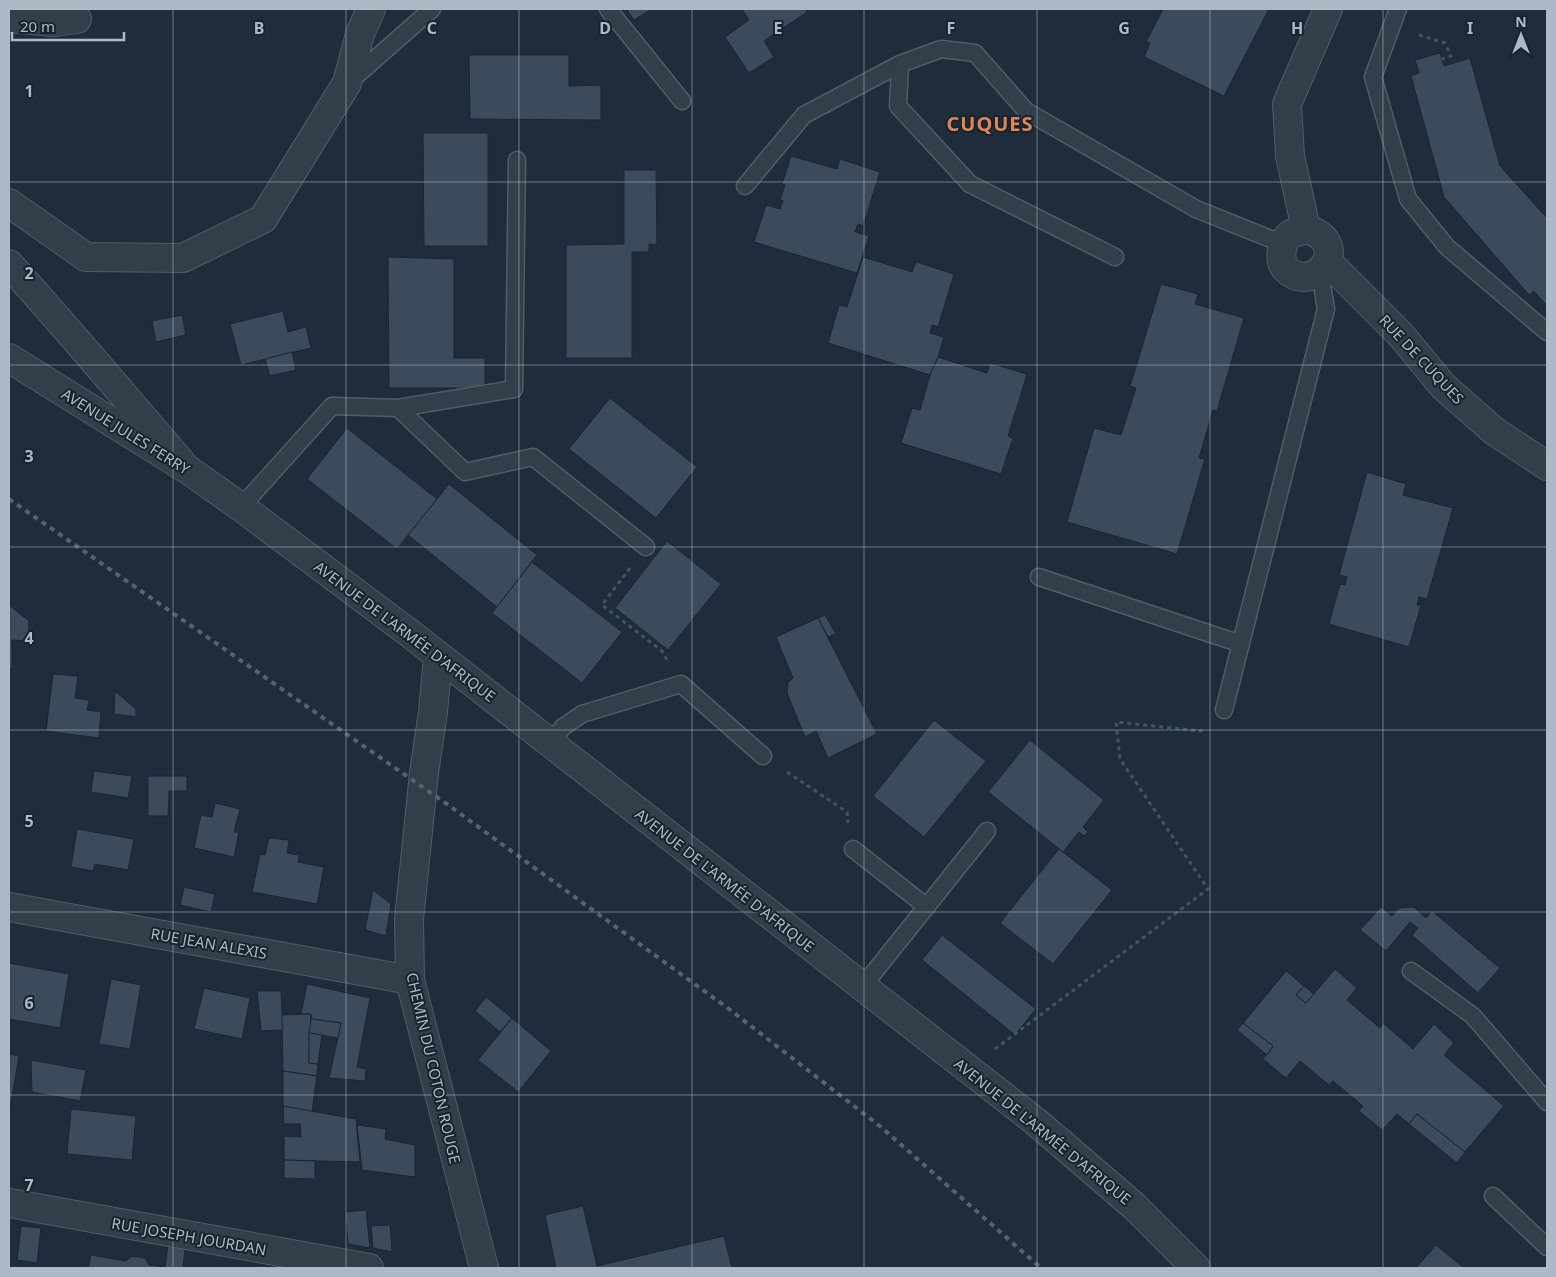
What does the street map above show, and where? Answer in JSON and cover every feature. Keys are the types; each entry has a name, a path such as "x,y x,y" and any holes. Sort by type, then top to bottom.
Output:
{"street":[{"path":"9,203 86,257 183,258 263,219 347,83 360,34 371,9"},
{"path":"1306,229 1290,156 1287,104 1328,9"},
{"path":"9,18 54,22 77,19"},
{"path":"1306,229 1316,232 1326,242 1329,252 1324,267 1309,277 1296,275 1286,269 1282,257 1283,244 1289,235 1306,229"},
{"path":"9,264 76,338 106,376 187,469"},
{"name":"RUE DE CUQUES","path":"1324,267 1401,335 1443,386 1494,431 1547,466"},
{"name":"AVENUE JULES FERRY","path":"9,358 187,469 241,507"},
{"name":"AVENUE DE L'ARMÉE D'AFRIQUE","path":"241,507 408,632 863,986 967,1070 1035,1121 1134,1206 1196,1268"},
{"name":"CHEMIN DU COTON ROUGE","path":"438,656 409,919 410,980 484,1268"},
{"name":"RUE JEAN ALEXIS","path":"9,907 410,980"},
{"name":"RUE JOSEPH JOURDAN","path":"9,1203 369,1268"}],"lane":[{"path":"347,83 432,9"},
{"path":"608,9 682,102"},
{"path":"1398,9 1373,77 1408,199 1447,247 1547,332"},
{"path":"745,186 804,114 900,64 941,49 975,53 1026,111 1196,209 1283,244"},
{"path":"900,64 898,106 970,184 1115,257"},
{"path":"241,507 332,406 398,408 514,389 517,160"},
{"path":"1224,710 1326,309 1324,267"},
{"path":"398,408 464,472 533,457 646,547"},
{"path":"1039,577 1241,644"},
{"path":"550,744 564,727 582,714 681,684 763,756"},
{"path":"863,986 987,831"},
{"path":"853,849 927,907"},
{"path":"1411,972 1474,1016 1547,1102"},
{"path":"1492,1196 1547,1248"}],"path":[{"path":"1391,26 1445,43 1451,56 1442,59"},
{"path":"646,547 602,605 662,651 681,684"},
{"path":"967,1070 1208,888 1120,759 1116,722 1201,731"},
{"path":"763,756 847,812 853,849"}],"building":[{"path":"626,9 652,9 634,20"},
{"path":"742,9 805,9 807,12 764,41 774,57 749,73 725,37 749,20"},
{"path":"1163,9 1269,9 1224,96 1144,57 1150,43 1146,42"},
{"path":"1440,53 1444,66 1470,58 1500,166 1547,218 1547,306 1534,291 1529,295 1444,197 1411,76 1419,73 1415,60"},
{"path":"469,55 569,55 569,86 601,85 601,120 470,119"},
{"path":"423,133 488,133 488,246 424,246"},
{"path":"791,156 837,169 840,159 880,172 863,226 858,224 855,232 869,236 857,273 754,242 766,205 780,209 783,201 780,200 785,185 782,184"},
{"path":"624,170 656,170 657,245 649,244 649,252 632,252 632,358 566,358 566,245 624,244"},
{"path":"388,257 454,259 454,358 485,358 485,388 389,388"},
{"path":"863,257 912,272 916,262 954,274 938,327 932,325 930,333 944,337 930,375 828,343 839,305 847,307"},
{"path":"1161,284 1198,294 1195,304 1244,318 1217,411 1213,410 1199,458 1205,459 1177,554 1067,522 1094,428 1121,435 1136,388 1130,386"},
{"path":"283,311 288,332 306,327 311,348 241,365 230,324"},
{"path":"182,315 186,335 156,342 152,321"},
{"path":"292,352 296,370 270,376 265,359"},
{"path":"938,357 987,373 990,363 1027,374 1008,436 1013,438 1001,474 901,443 912,408 920,410 930,375"},
{"path":"610,398 697,467 656,518 569,449"},
{"path":"347,428 437,499 397,549 307,479"},
{"path":"1367,472 1406,484 1403,495 1453,508 1427,599 1419,597 1417,605 1421,605 1409,647 1329,624 1340,584 1345,585 1347,577 1339,575"},
{"path":"449,484 537,555 497,607 408,535"},
{"path":"667,541 721,584 668,650 615,608"},
{"path":"532,562 622,632 582,683 492,613"},
{"path":"9,605 29,621 28,641 12,640 12,669 9,669"},
{"path":"825,615 836,634 828,637 818,618"},
{"path":"818,618 877,734 828,758 816,731 805,737 787,693 788,683 793,678 776,637"},
{"path":"53,674 78,676 75,698 89,700 87,710 101,712 99,738 46,731"},
{"path":"115,691 136,709 136,717 114,714"},
{"path":"934,720 986,761 924,837 873,796"},
{"path":"1030,740 1104,800 1083,827 1088,832 1084,836 1079,832 1063,852 988,792"},
{"path":"94,771 132,776 128,798 91,792"},
{"path":"148,776 187,776 187,791 169,791 168,816 148,816"},
{"path":"215,803 240,809 234,832 239,832 234,857 194,848 201,815 212,817"},
{"path":"77,829 134,839 128,870 95,864 93,871 71,867"},
{"path":"269,838 289,840 287,853 299,855 298,862 324,867 317,904 252,892 260,854 265,855"},
{"path":"1059,849 1112,890 1053,964 1000,923"},
{"path":"184,887 215,894 211,912 180,905"},
{"path":"373,890 391,904 386,936 365,930"},
{"path":"1381,907 1392,916 1399,908 1414,907 1426,918 1432,911 1500,968 1478,993 1412,935 1418,928 1410,922 1386,951 1360,930"},
{"path":"942,935 1036,1009 1015,1035 922,960"},
{"path":"9,963 69,974 60,1028 9,1019"},
{"path":"1335,969 1357,988 1347,1000 1380,1028 1383,1023 1413,1049 1434,1024 1454,1043 1444,1055 1504,1106 1465,1152 1417,1114 1409,1124 1397,1114 1382,1130 1359,1111 1363,1106 1333,1081 1329,1085 1300,1061 1286,1078 1263,1059 1273,1046 1243,1023 1286,971 1304,986 1296,995 1306,1003"},
{"path":"111,979 141,985 130,1049 99,1044"},
{"path":"307,984 370,998 357,1067 366,1069 365,1081 329,1078 341,1023 311,1019 311,1014 301,1014"},
{"path":"1304,986 1314,994 1306,1003 1296,995"},
{"path":"204,988 250,998 242,1039 194,1029"},
{"path":"257,991 281,991 283,1030 261,1031"},
{"path":"486,997 512,1018 500,1032 475,1011"},
{"path":"311,1014 309,1063 318,1064 317,1076 283,1071 282,1015"},
{"path":"512,1018 551,1051 518,1092 478,1060"},
{"path":"311,1019 341,1023 338,1038 309,1033"},
{"path":"1243,1023 1273,1046 1267,1055 1237,1030"},
{"path":"309,1033 322,1035 318,1064 309,1063"},
{"path":"9,1054 19,1056 9,1114"},
{"path":"31,1060 86,1070 80,1101 32,1092"},
{"path":"283,1071 317,1076 312,1112 283,1106"},
{"path":"283,1106 356,1119 360,1162 284,1160 284,1136 301,1137 300,1124 284,1124"},
{"path":"71,1109 136,1116 132,1160 67,1154"},
{"path":"1417,1114 1465,1152 1457,1163 1409,1124"},
{"path":"357,1125 386,1129 385,1139 415,1145 415,1177 362,1170"},
{"path":"284,1160 315,1161 315,1179 284,1178"},
{"path":"583,1206 597,1266 724,1236 732,1268 556,1268 545,1215"},
{"path":"366,1210 370,1248 348,1244 345,1212"},
{"path":"390,1225 392,1252 373,1248 371,1226"},
{"path":"21,1226 41,1228 37,1263 17,1260"},
{"path":"168,1245 185,1248 183,1268 88,1268 91,1255 126,1261 132,1256 145,1258 149,1265 165,1267"},
{"path":"1436,1245 1464,1268 1416,1268"}],"railway":[{"path":"9,499 444,802 729,1009 881,1127 1041,1268"}],"district":[{"name":"CUQUES","path":"990,123"}]}
